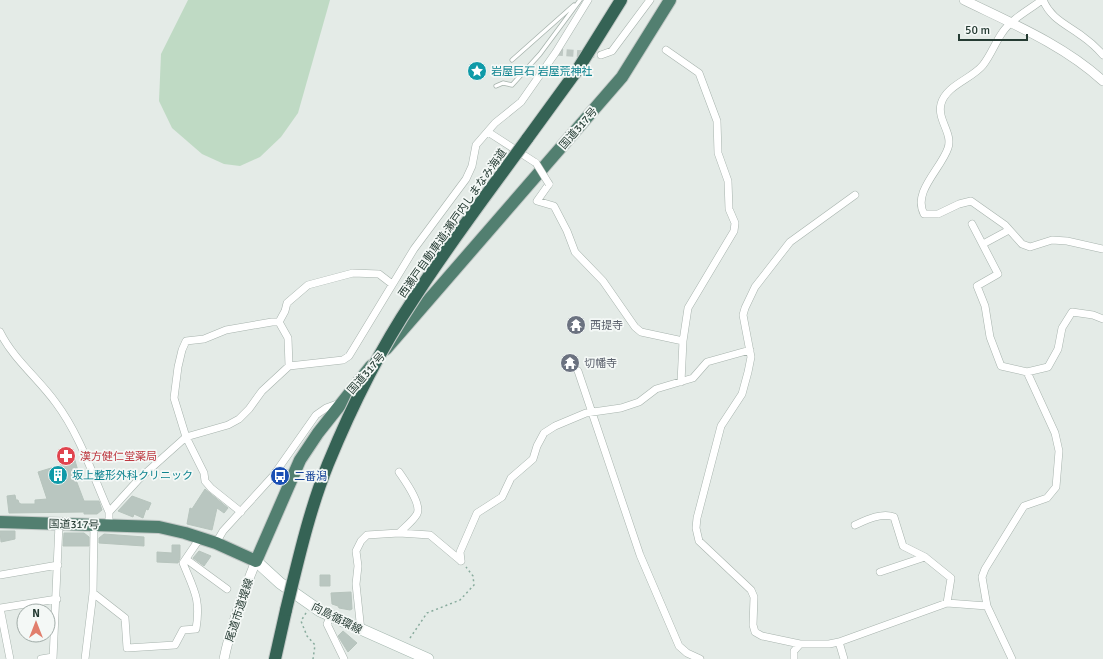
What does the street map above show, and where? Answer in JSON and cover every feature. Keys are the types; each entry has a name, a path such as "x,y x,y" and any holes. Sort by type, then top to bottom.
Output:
{"highway":[{"name":"西瀬戸自動車道;瀬戸内しまなみ海道","path":"275,659 299,557 327,466 349,417 384,350 412,301 441,257 578,69 621,0"},
{"name":"国道317号","path":"0,522 94,525 110,518 159,527 200,538 216,543 256,561 300,460 342,402 622,77 670,0"}],"main road":[{"name":"向島循環線","path":"256,561 280,583 331,616 361,631 428,659"}],"street":[{"path":"0,332 6,345 56,402 72,427 110,518 159,459 186,437 228,425 239,419 249,410 262,391 289,366 343,360 349,356 414,249 466,179 472,166 476,145 495,123 521,102 556,52 586,0"},
{"path":"601,56 612,51 650,0"},
{"path":"964,0 1011,23 1087,66 1103,81"},
{"path":"1103,55 1082,35 1056,20 1047,10 1042,0 1011,23 1002,32 983,65 954,87 942,103 940,114 949,141 948,149 922,196 920,207 924,214 938,214 959,204 971,201 1009,230 1022,244 1030,247 1052,240 1067,241 1103,249"},
{"path":"666,50 699,74 717,121 718,153 728,181 730,209 735,223 734,230 688,308 683,341 681,382"},
{"path":"488,132 536,163 549,184 537,201 554,206 567,231 575,252 603,281 635,328 641,332 683,341"},
{"path":"855,195 790,242 755,287 745,308 743,315 751,356 742,394 721,426 697,518 696,528 699,541 751,590 754,596 753,625 755,632 762,636 800,644 829,644 839,642 947,603 987,606"},
{"path":"972,224 998,274 977,286 985,306 990,337 1001,366 1027,372 1048,366 1058,349 1062,328 1072,312 1093,315 1103,319"},
{"path":"983,244 1009,230"},
{"path":"279,322 285,312 287,303 308,285 353,273 379,274 392,284"},
{"path":"241,512 205,481 204,473 186,437 174,398 179,361 186,341 204,339 226,330 279,322"},
{"path":"279,322 288,338 289,366"},
{"path":"461,561 460,552 477,513 502,497 511,478 533,458 544,433 555,426 586,412 621,408 639,402 656,389 693,378 707,362 750,350"},
{"path":"578,371 640,555 679,646 687,653 700,659"},
{"path":"1012,659 987,606 982,577 985,569 1024,506 1047,498 1056,487 1059,451 1055,433 1027,372"},
{"path":"216,543 223,530 273,476 316,415 326,408 342,402"},
{"path":"399,472 415,497 418,506 417,514 399,532"},
{"path":"855,525 870,518 888,515 894,517 903,546 925,557 951,578 947,603"},
{"path":"41,659 53,658 57,599 59,524"},
{"path":"85,659 93,593 94,525"},
{"path":"361,631 356,584 358,566 356,551 361,541 367,535 399,532 430,535 461,561"},
{"path":"93,593 125,618 127,648 175,645 183,630 196,629 199,611 198,599 183,563 200,538"},
{"path":"880,572 925,557"},
{"path":"186,559 228,589"},
{"name":"尾道市道堤線","path":"224,659 243,592 256,561"},
{"path":"0,575 58,566"},
{"path":"10,659 0,608 57,599"},
{"path":"331,616 327,624 344,659"},
{"path":"839,642 844,659"},
{"path":"794,659 794,651 800,644"}],"lane":[{"path":"512,60 579,0"},
{"path":"496,86 503,83 512,85 540,54 579,0"},
{"path":"279,659 286,610"}],"path":[{"path":"410,638 427,613 460,600 474,584 472,576 461,561"},
{"path":"312,605 301,622 307,636 315,645 313,659"}],"green space":[{"path":"188,0 330,0 298,113 281,137 260,157 240,166 224,164 202,154 172,128 159,101 161,54"}],"building":[{"path":"72,450 80,478 76,480 84,501 99,501 102,510 97,514 84,514 84,512 9,513 7,496 15,495 16,500 18,500 21,504 35,504 35,500 47,499 38,472 61,465 58,454"},
{"path":"205,489 228,508 224,513 217,508 212,530 187,524 190,508 192,509"},
{"path":"132,496 151,503 148,510 146,509 143,518 134,514 133,517 118,511"},
{"path":"0,531 15,531 15,539 1,542"},
{"path":"64,533 84,533 89,537 89,546 63,546"},
{"path":"104,534 144,537 144,546 99,543 99,538"},
{"path":"172,545 180,545 180,558 178,563 157,562 157,552 172,553"},
{"path":"199,551 211,556 204,566 193,558"},
{"path":"320,575 330,575 330,586 320,586"},
{"path":"351,592 352,609 339,608 338,606 332,604 331,593"},
{"path":"343,631 357,643 348,652 338,636"}],"tunnel":[{"path":"556,52 601,55"}],"place":[{"name":"岩屋巨石 岩屋荒神社","path":"477,71"},
{"name":"西提寺","path":"576,325"},
{"name":"切幡寺","path":"570,363"},
{"name":"漢方健仁堂薬局","path":"66,456"},
{"name":"坂上整形外科クリニック","path":"58,475"},
{"name":"二番潟","path":"280,476"}]}
